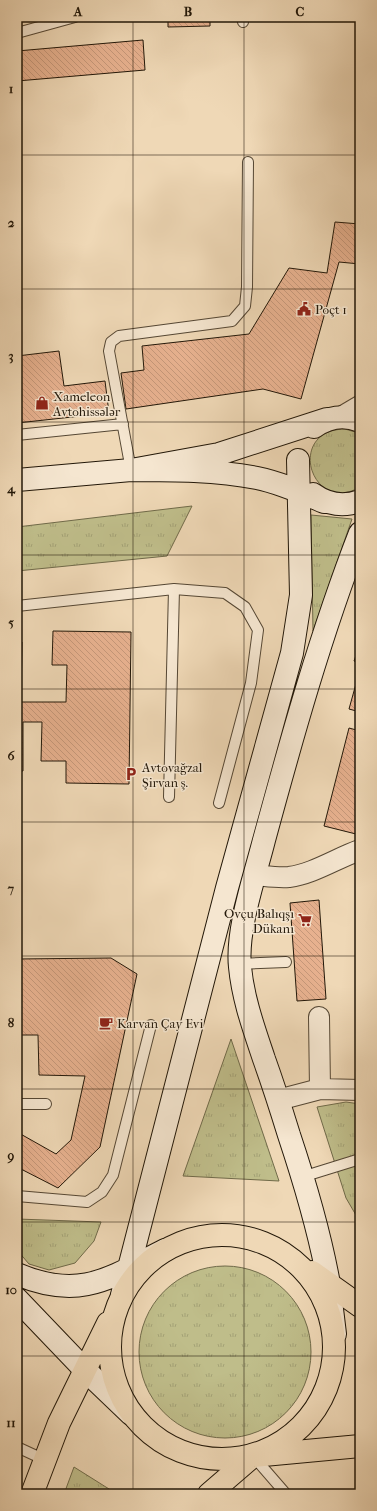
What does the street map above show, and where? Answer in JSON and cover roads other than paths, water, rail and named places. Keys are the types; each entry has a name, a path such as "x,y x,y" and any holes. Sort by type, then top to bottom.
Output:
{"main road":[{"path":"131,1414 116,1386 110,1356 112,1325 130,1268 227,888 292,653 301,595 298,491 298,460 300,447 306,435 315,426 347,419"},
{"path":"131,470 219,454 347,419"},
{"path":"298,460 299,473 304,485 313,495 324,502"},
{"path":"17,480 131,470 181,470 222,473 258,478 298,491 324,502 337,505 350,504 360,501"},
{"path":"209,1494 253,1456 282,1443 306,1422 324,1396 334,1366 335,1334 329,1284 312,1211 278,1100 250,1017 239,964 240,941 255,875 276,795 328,621 341,581 360,533"},
{"path":"17,1274 29,1279 62,1286 79,1286 106,1280 165,1250 195,1238 226,1235 258,1240 286,1254 360,1306"},
{"path":"32,1494 59,1423 84,1369 122,1295 140,1269 165,1250"},
{"path":"286,1254 310,1276 326,1303 335,1334"},
{"path":"17,1299 84,1369 155,1438 186,1454 219,1460 360,1446"}],"street":[{"path":"255,875 291,877 317,869 360,850"},
{"path":"319,1017 320,1089"},
{"path":"278,1100 320,1089 360,1090"}],"lane":[{"path":"17,33 75,17"},
{"path":"131,470 109,351 111,342 120,336 232,320 245,306 247,286 248,162"},
{"path":"347,419 360,400"},
{"path":"17,435 123,424"},
{"path":"17,606 174,589 226,593 245,607 258,630 251,683 219,803"},
{"path":"169,797 174,589"},
{"path":"239,964 286,962"},
{"path":"17,1196 87,1202 102,1192 112,1175 151,1025"},
{"path":"17,1104 46,1104"},
{"path":"302,1177 360,1159"},
{"path":"17,1448 45,1460"},
{"path":"253,1456 286,1494"}],"place":[{"name":"Poçt 1","path":"304,309"},
{"name":"Xameleon Avtohissələr","path":"42,403"},
{"name":"Avtovağzal Şirvan ş.","path":"131,774"},
{"name":"Ovçu Balıqşı Dükanı","path":"305,920"},
{"name":"Karvan Çay Evi","path":"106,1023"}]}
